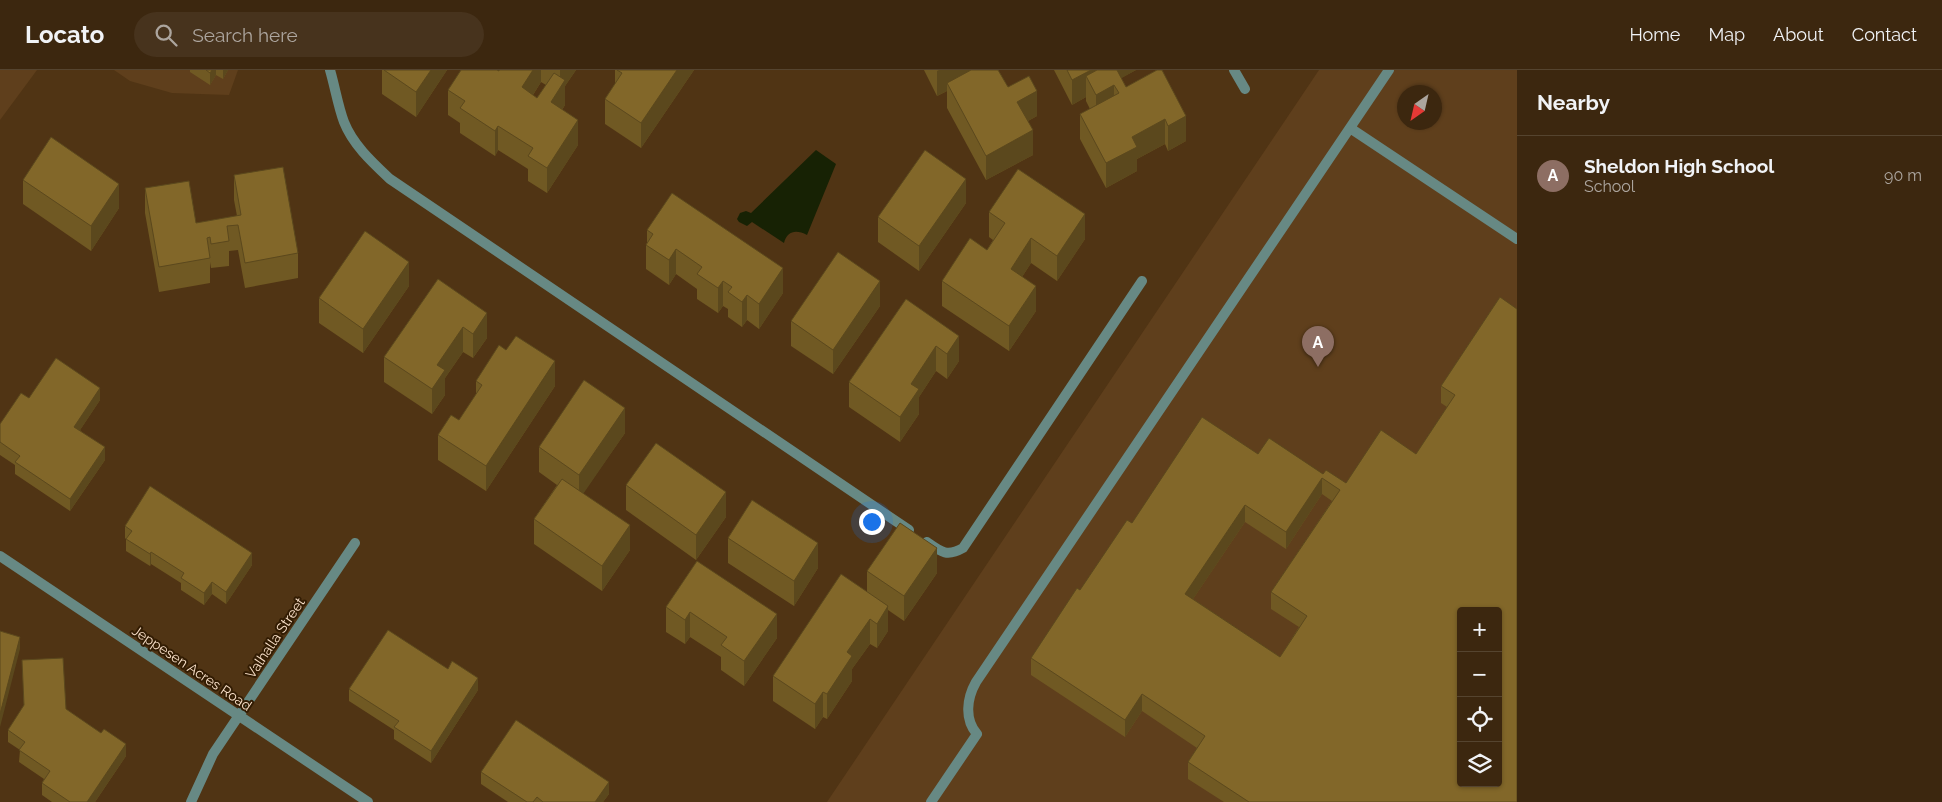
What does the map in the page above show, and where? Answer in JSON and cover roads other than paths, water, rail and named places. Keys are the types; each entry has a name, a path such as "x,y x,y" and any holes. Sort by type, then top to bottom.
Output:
{"street":[{"path":"330,70 344,123 356,144 390,179 932,546 950,554 964,548 970,540 1142,282"},
{"path":"1234,70 1245,89"},
{"path":"931,802 976,734 969,723 968,708 969,699 976,682 1389,70"},
{"path":"1350,128 1517,239"},
{"name":"Valhalla Street","path":"191,802 208,763 355,543"},
{"name":"Jeppesen Acres Road","path":"0,556 368,802"}],"place":[{"name":"Sheldon High School","path":"1318,367"}]}
